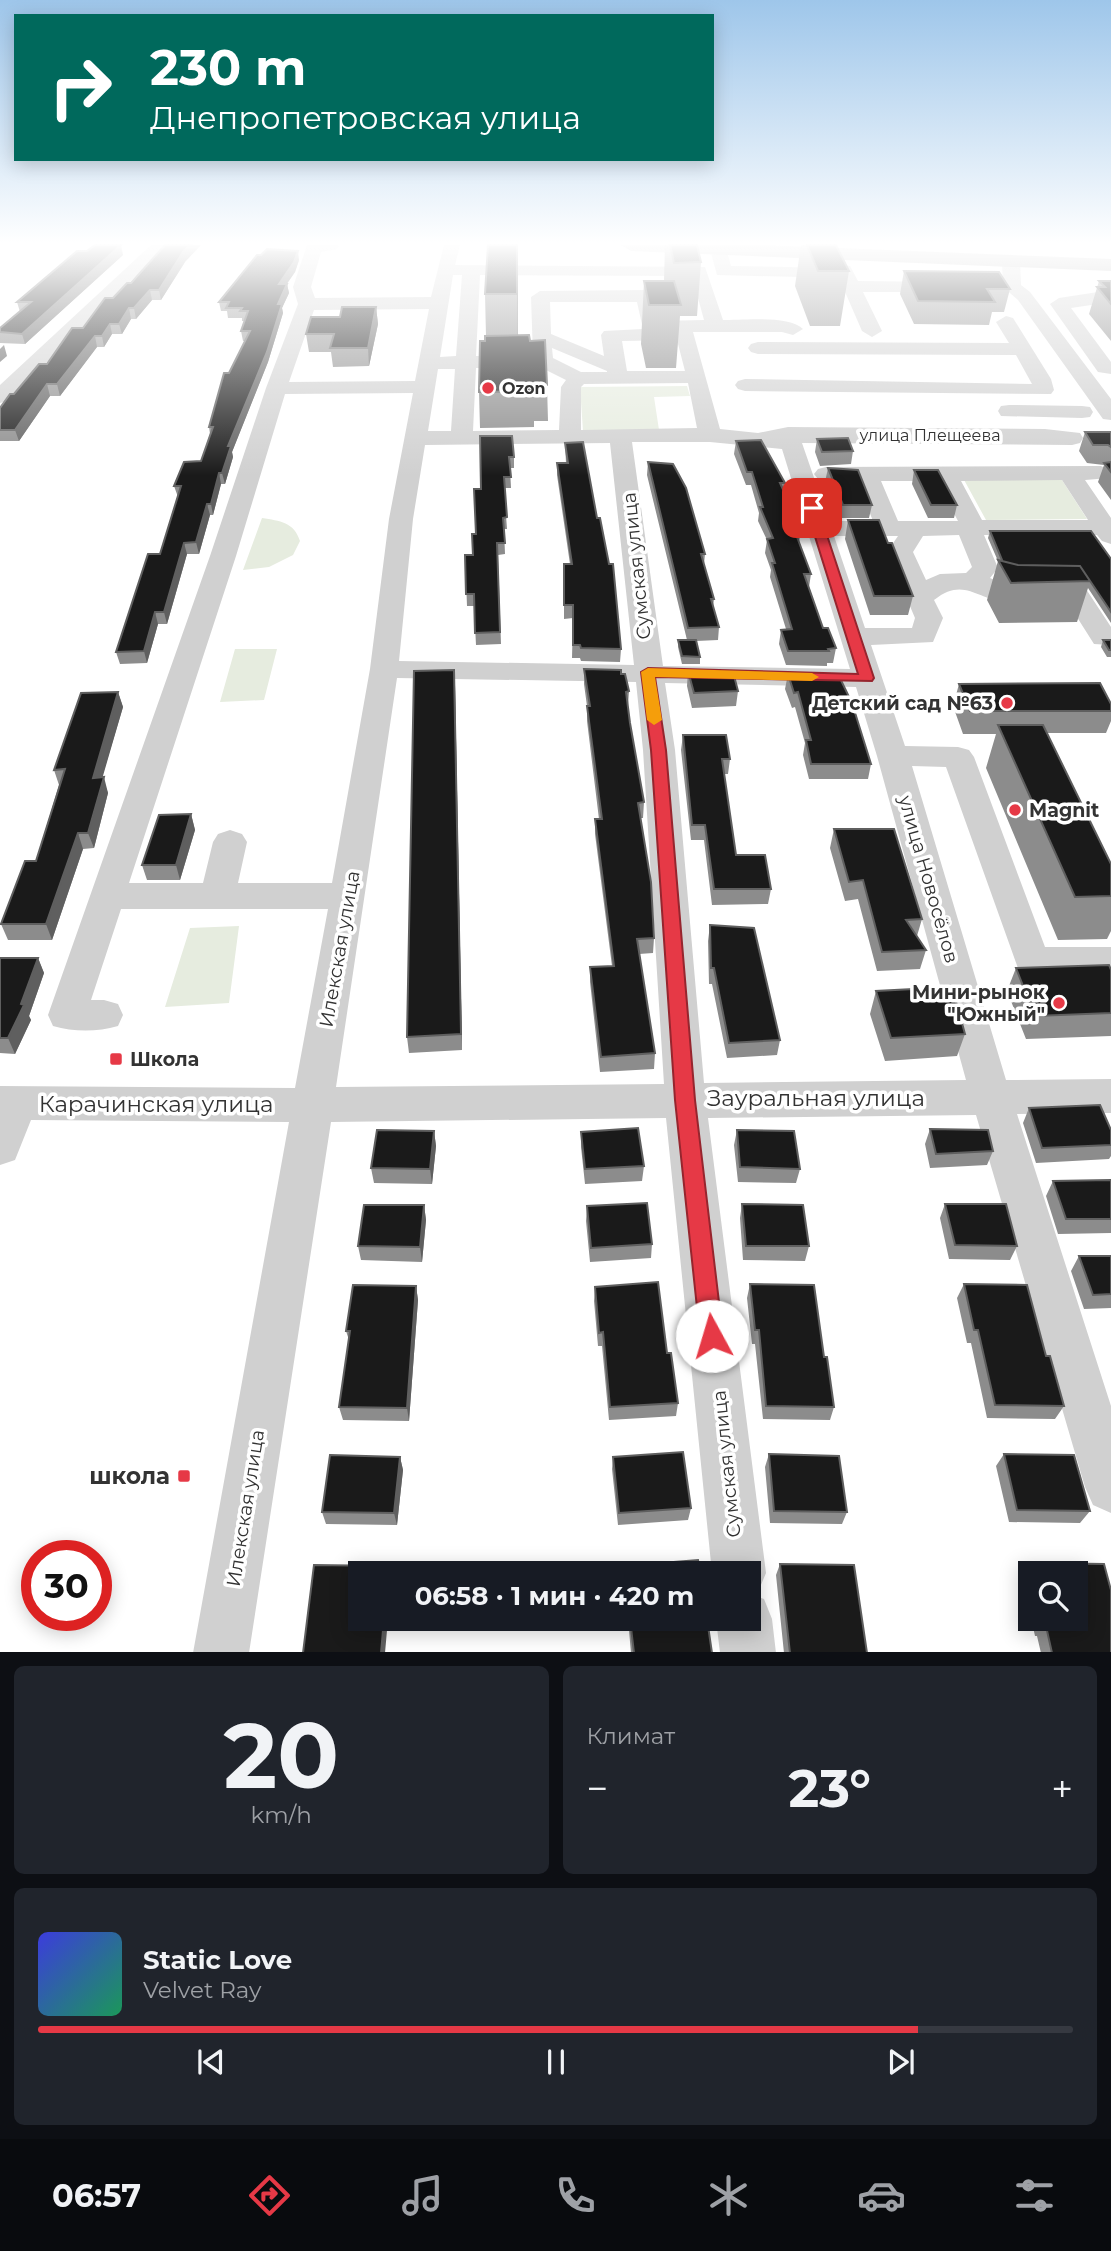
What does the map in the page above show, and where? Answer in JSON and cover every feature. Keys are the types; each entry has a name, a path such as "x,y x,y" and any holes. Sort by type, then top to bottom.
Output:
{"street":[{"path":"0,397 79,322"},
{"path":"104,1015 67,1015 110,896 276,388 300,322"},
{"name":"Илекская улица","path":"222,1652 348,896 384,669 401,519 436,322"},
{"path":"462,437 467,362 463,322"},
{"path":"541,322 543,361"},
{"path":"650,322 651,327 684,330"},
{"path":"714,322 715,326"},
{"path":"783,322 784,326"},
{"path":"868,322 872,331"},
{"path":"1006,322 1028,358 1052,412"},
{"path":"1043,322 1111,414"},
{"path":"1073,322 1105,368 1111,368"},
{"path":"542,337 715,326 784,326 801,331 872,331 894,337 901,349"},
{"path":"684,330 710,435"},
{"path":"597,335 617,372"},
{"path":"542,337 617,372"},
{"path":"1028,358 901,349 758,350 740,366 745,385 1044,390"},
{"path":"758,350 1028,358"},
{"path":"276,388 427,375 467,362 543,361 578,378 617,372 696,377"},
{"path":"570,436 570,387 578,378"},
{"name":"улица Новосёлов","path":"745,385 770,429 819,529 855,637 893,756 991,1097 1111,1487"},
{"path":"984,411 1082,412"},
{"name":"улица Плещеева","path":"417,438 710,435 770,429 1072,438"},
{"name":"Сумская улица","path":"620,436 659,750 685,1100 738,1561"},
{"path":"827,474 1101,472"},
{"path":"945,473 969,524 985,568 973,581"},
{"path":"1069,473 1108,531"},
{"path":"866,474 886,522"},
{"path":"819,529 915,528 969,524 1108,531"},
{"path":"855,637 923,635 929,618 900,552 915,528"},
{"path":"921,597 940,582 973,581 1004,594 1077,595 1104,638"},
{"path":"384,669 867,678"},
{"path":"893,756 958,757 1032,961 1111,961"},
{"path":"217,897 230,842"},
{"path":"110,896 348,896"},
{"name":"Зауральная улица","path":"312,1105 1111,1096"},
{"path":"0,1147 8,1103"},
{"name":"Карачинская улица","path":"8,1103 312,1105"},
{"path":"745,1631 748,1652"}],"shaded area":[{"path":"687,386 690,396 654,397 659,430 583,431 580,387"},
{"path":"1060,477 1087,519 986,520 963,478"},
{"path":"262,518 290,526 300,541 293,555 269,567 243,570"},
{"path":"235,649 277,649 264,700 220,702"},
{"path":"239,926 229,1003 165,1007 190,928"}],"building":[{"path":"7,322 35,322 22,334 0,332 0,328"},
{"path":"87,322 120,322 110,324 102,336 95,336 57,384 47,384 15,430 0,430 0,408 10,394 14,394 39,364 47,364 72,328 83,328"},
{"path":"244,322 276,322 267,352 228,446 231,446 222,473 219,473 211,504 207,504 196,542 184,543 164,612 155,612 144,651 116,652 148,554 160,554 181,486 174,486 184,462 201,461 213,427 209,427 224,373 229,373 250,331 241,331"},
{"path":"310,322 373,322 368,348 330,348 334,334 306,334"},
{"path":"529,335 530,341 545,340 547,385 533,385 533,391 479,392 480,341 485,341 485,336"},
{"path":"1085,432 1111,432 1111,447 1093,445"},
{"path":"480,436 512,436 514,457 509,457 511,477 504,477 507,517 503,518 505,543 497,543 500,632 475,633 474,594 466,594 465,555 473,555 472,534 476,534 474,489 481,489"},
{"path":"848,438 853,451 822,452 817,439"},
{"path":"761,440 785,483 780,483 801,529 794,529 811,574 804,574 823,628 828,628 836,648 828,649 829,651 788,651 781,630 792,629 772,563 775,563 767,539 773,538 760,507 763,507 752,472 747,472 736,441"},
{"path":"583,442 597,518 600,518 609,564 613,564 621,649 581,648 580,645 573,645 573,605 564,605 564,564 572,564 557,463 568,463 565,443"},
{"path":"648,462 673,464 686,488 705,554 701,554 719,627 688,628"},
{"path":"1111,462 1111,472 1104,463"},
{"path":"828,468 858,470 872,505 843,505"},
{"path":"914,470 938,470 957,505 931,505"},
{"path":"848,520 879,520 888,543 892,543 913,596 874,596"},
{"path":"990,531 1091,531 1111,559 1111,612 1080,566 1018,565 1002,561"},
{"path":"998,560 1018,565 1080,566 1090,581 1011,583"},
{"path":"678,640 696,640 700,657 682,656"},
{"path":"1103,640 1111,640 1111,650 1109,650"},
{"path":"584,669 621,670 621,674 625,674 629,691 626,692 630,723 644,802 638,803 651,882 654,938 637,939 655,1053 601,1057 590,967 614,966 595,819 602,819"},
{"path":"454,670 461,1034 407,1037 414,671"},
{"path":"688,671 733,672 738,691 694,693"},
{"path":"788,674 838,674 852,703 871,764 811,764 806,740 811,740 798,692 794,693"},
{"path":"1100,683 1111,704 1111,711 970,711 959,684"},
{"path":"118,692 93,778 104,777 88,833 78,833 46,924 1,924 25,861 36,861 65,769 54,770 81,693"},
{"path":"998,725 1043,725 1111,864 1111,896 1075,897"},
{"path":"683,735 726,735 730,759 722,759 736,855 765,855 771,889 714,889 705,825 692,825"},
{"path":"191,814 176,865 142,865 159,815"},
{"path":"834,829 894,829 922,919 906,920 926,950 882,952 863,880 849,882"},
{"path":"710,925 754,928 780,1040 729,1043 714,968 711,968"},
{"path":"0,958 38,958 21,1004 24,1005 8,1038 0,1038"},
{"path":"1109,965 1111,1013 1035,1016 1016,968"},
{"path":"952,987 965,1034 891,1038 876,991"},
{"path":"1100,1105 1111,1130 1111,1145 1042,1148 1029,1108"},
{"path":"638,1128 644,1166 585,1169 581,1132"},
{"path":"930,1129 988,1130 993,1151 936,1154"},
{"path":"377,1130 434,1131 430,1169 371,1168"},
{"path":"737,1130 794,1131 800,1169 740,1167"},
{"path":"1111,1180 1111,1219 1066,1219 1053,1181"},
{"path":"647,1203 652,1244 591,1248 587,1206"},
{"path":"742,1204 803,1205 809,1246 746,1246"},
{"path":"945,1204 1006,1204 1017,1246 955,1245"},
{"path":"364,1205 424,1205 420,1247 358,1246"},
{"path":"1079,1256 1111,1256 1111,1294 1093,1295"},
{"path":"658,1282 667,1353 671,1353 678,1403 610,1407 603,1332 599,1333 595,1287"},
{"path":"750,1284 814,1285 834,1407 766,1406 759,1330 755,1330"},
{"path":"964,1284 1027,1285 1046,1356 1050,1356 1064,1406 995,1405 978,1330 974,1330"},
{"path":"353,1285 416,1286 407,1408 339,1407 350,1331 346,1331"},
{"path":"683,1452 691,1508 619,1513 613,1457"},
{"path":"769,1454 839,1456 847,1512 774,1511"},
{"path":"1004,1454 1074,1455 1090,1511 1017,1510"},
{"path":"330,1455 400,1457 394,1513 322,1512"},
{"path":"780,1564 854,1565 867,1652 790,1652"},
{"path":"1088,1564 1104,1564 1111,1590 1111,1652 1052,1652 1047,1631 1088,1631"},
{"path":"314,1565 348,1565 348,1631 383,1631 381,1652 303,1652"},
{"path":"631,1631 709,1631 712,1652 634,1652"}],"slow traffic":[{"path":"654,720 648,672 812,677"}],"place":[{"name":"Ozon","path":"488,388"},
{"name":"Детский сад №63","path":"1007,703"},
{"name":"Magnit","path":"1015,810"},
{"name":"Мини-рынок \"Южный\"","path":"1059,1003"},
{"name":"Школа","path":"116,1059"},
{"name":"школа","path":"184,1476"}],"route":[{"path":"712,1336 685,1100 659,750 648,672 867,678 812,508"}]}
